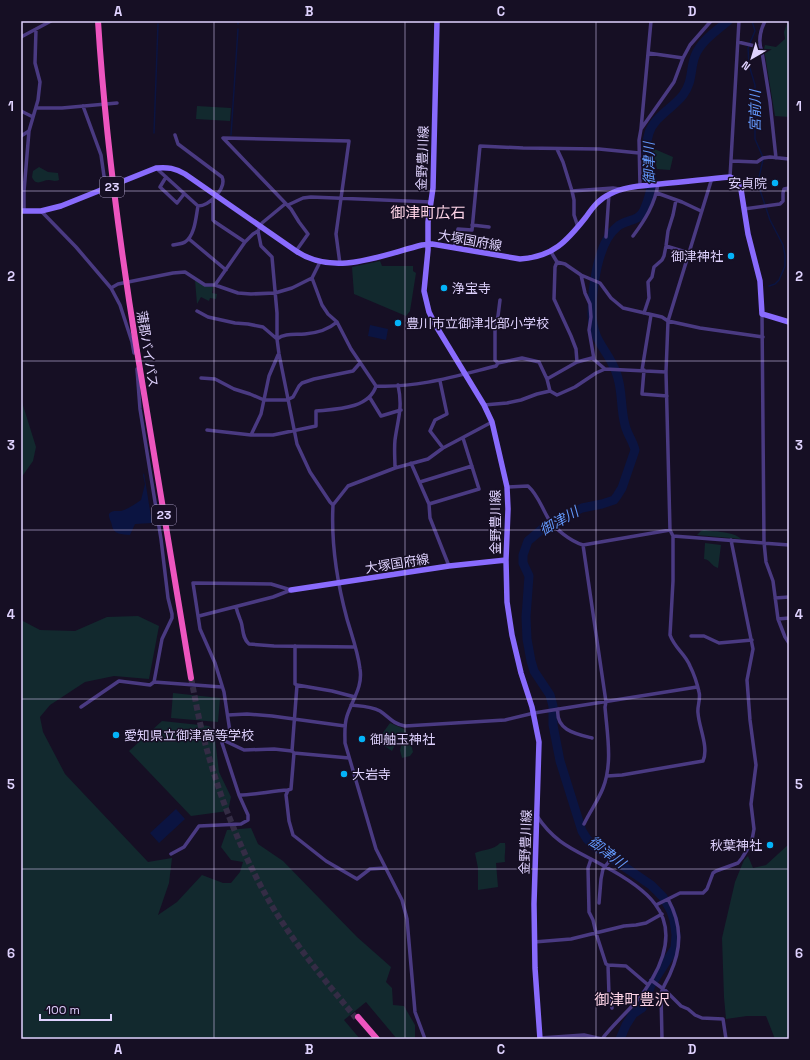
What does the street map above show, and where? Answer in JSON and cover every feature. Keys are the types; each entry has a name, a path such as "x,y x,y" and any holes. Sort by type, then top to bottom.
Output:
{"highway":[{"name":"蒲郡バイパス","path":"99,21 116,201 138,351 193,678"},
{"path":"374,1039 357,1017 377,1039"}],"main road":[{"name":"金野豊川線","path":"437,21 435,150 428,222 424,291 426,305 436,326 484,405 492,422 506,487 508,509 506,560 507,602 512,635 521,673 534,714 539,742 534,942 540,1039"},
{"name":"大塚国府線","path":"22,211 41,211 61,206 156,168 166,167 179,170 214,198 259,229 307,258 320,262 340,264 427,244 520,259 533,258 551,252 562,245 578,228 595,205 609,194 640,186 730,177"},
{"path":"730,177 740,183 748,234 760,281 762,314 789,322"},
{"name":"大塚国府線","path":"291,590 449,566 506,560"}],"street":[{"path":"21,37 51,21"},
{"path":"640,186 639,152 651,21"},
{"path":"641,129 674,82 683,58 695,39 711,21"},
{"path":"730,177 739,21"},
{"path":"765,21 759,46 762,52 770,102 776,158"},
{"path":"22,211 29,131 36,108 40,82 34,63 36,29"},
{"path":"738,42 759,46"},
{"path":"648,53 683,58"},
{"path":"36,108 62,108 117,103"},
{"path":"83,106 102,154 104,176 109,187"},
{"path":"21,111 33,117"},
{"path":"21,136 29,131"},
{"path":"175,136 178,144 222,177 224,181 214,198 213,220 245,242"},
{"path":"296,251 308,234 286,204 223,138 349,142 336,234 340,264"},
{"path":"454,248 458,229 472,230 480,146 600,149 639,152"},
{"path":"557,149 572,190 574,200 574,216 578,228"},
{"path":"732,162 751,163 757,162 763,158 789,159"},
{"path":"156,168 198,206"},
{"path":"166,178 160,187 176,203 184,194"},
{"path":"607,776 622,775 703,761 706,754 698,719 698,707 700,700 698,687 690,665 673,643 670,635 673,581 673,536 670,530 666,372 668,322 712,178"},
{"path":"633,236 644,222 654,201 657,193 654,185"},
{"path":"572,190 613,188 620,190"},
{"path":"744,209 780,204 783,201 784,189 789,188"},
{"path":"657,193 701,211"},
{"path":"606,237 609,194"},
{"path":"198,206 201,206 214,198"},
{"path":"215,285 252,234 286,204 303,198 431,202"},
{"path":"644,313 649,298 648,282 652,277 654,267 662,260 676,200"},
{"path":"173,245 184,243 189,239 193,230 198,206"},
{"path":"41,211 76,247 111,288 120,305 134,350 140,409 161,539 168,598 172,614 172,618 162,639 154,682"},
{"path":"472,225 490,227"},
{"path":"259,229 262,248 272,257 279,354 297,444 304,461 333,505 334,540 339,582 361,676 359,688 351,705 345,726 345,743 376,849 402,900 406,919 415,1012 425,1039"},
{"path":"189,239 226,270"},
{"path":"666,246 689,253"},
{"path":"551,252 557,262 565,264 581,275 600,283 611,298 620,306 662,318 668,322 763,337"},
{"path":"111,288 118,284 185,272 205,284 215,285 238,293 275,293 292,288 312,278 320,262"},
{"path":"557,262 555,267 554,300 576,349 577,362"},
{"path":"581,275 585,293 590,304 591,317 589,330 594,359 605,369"},
{"path":"312,278 322,305 328,314 338,322 360,363 376,386"},
{"path":"498,363 495,360 495,327 500,300"},
{"path":"198,311 208,317 263,327 277,339"},
{"path":"762,314 764,542 766,562 771,576 778,619 789,643"},
{"path":"651,315 643,370 642,394 667,396"},
{"path":"277,339 282,335 306,334 320,331 338,322"},
{"path":"250,435 261,414 269,376 279,354"},
{"path":"376,386 407,386 440,381 496,366 498,363 522,358 539,362 547,379 550,391"},
{"path":"547,379 577,362 592,358 594,359"},
{"path":"201,378 215,379 234,389 264,400 287,400 293,397 302,383 353,371 360,363"},
{"path":"484,405 507,404 550,391 557,395 575,387 596,373 605,369 666,372"},
{"path":"440,381 447,414 435,420 430,431 443,448"},
{"path":"396,468 395,440 401,410 401,398 398,385"},
{"path":"207,430 250,435 273,434 316,426 316,411 345,408 370,398 374,393 376,386"},
{"path":"370,398 381,416 401,410"},
{"path":"333,505 348,486 396,468 428,459 443,448 492,422"},
{"path":"430,504 478,488 463,438"},
{"path":"411,463 430,504 430,518 449,566"},
{"path":"420,482 472,466"},
{"path":"506,487 528,486 535,492 553,525 575,542 583,545 670,530"},
{"path":"673,536 789,545"},
{"path":"657,904 683,893 703,893 707,889 716,871 738,863 752,840 754,829 751,804 756,765 750,720 747,680 753,652 752,640 731,540"},
{"path":"583,545 606,702 605,707 609,748 607,776 604,787 584,824"},
{"path":"171,854 184,847 199,826 241,824 248,820 248,815 239,795 222,743 230,732 228,715 215,663 200,629 193,582 271,584 291,590"},
{"path":"199,616 273,597 291,590"},
{"path":"775,598 789,597"},
{"path":"236,606 237,613 241,620 244,637 248,644 274,646 355,647"},
{"path":"778,619 789,618"},
{"path":"691,636 704,636 719,643 752,640"},
{"path":"295,646 295,684 297,685 291,789 288,790 286,795 289,820 293,835 330,864 357,879 370,868 385,868"},
{"path":"81,707 119,681 150,685 154,682 222,688"},
{"path":"297,685 332,691 355,697"},
{"path":"351,705 369,707 380,711 392,722 405,726 505,720 556,710 698,687"},
{"path":"556,710 558,720 567,730 592,738"},
{"path":"228,715 247,714 281,717 345,726"},
{"path":"223,740 244,750 274,749 349,758"},
{"path":"239,795 288,790"},
{"path":"536,815 556,840 572,850 605,866 639,888 657,904 665,924 665,943 659,967 652,980 647,984 635,1003 602,1039 584,1035 540,1039"},
{"path":"599,903 601,880 605,866 615,854"},
{"path":"591,859 588,868 590,899 588,903 589,912 593,920 606,964 608,966 609,995 612,1008"},
{"path":"662,1039 662,987 670,977 678,945 678,923 668,899"},
{"path":"534,942 571,939 624,926 646,923 662,914"},
{"path":"608,966 626,966 647,984"},
{"path":"652,980 662,987 681,1006 688,1009 695,1016 702,1018 724,1018 726,1039"}],"green space":[{"path":"788,21 789,117 775,116 764,49 765,45 776,47 785,39 784,32"},
{"path":"197,106 231,108 230,121 196,119"},
{"path":"652,148 673,157 670,170 657,169"},
{"path":"39,167 48,172 58,173 59,180 35,182 32,177 33,171"},
{"path":"380,261 382,266 413,266 413,271 416,273 410,311 406,316 354,294 352,267"},
{"path":"195,280 203,285 213,287 212,293 217,294 216,299 210,298 209,301 201,297 197,304"},
{"path":"21,399 36,447 33,461 21,478"},
{"path":"704,530 729,533 738,536 741,539 697,535"},
{"path":"705,543 721,545 718,568 704,559"},
{"path":"138,616 159,626 149,679 114,676 85,682 50,705 40,717 43,732 65,774 148,862 172,858 169,883 158,915 177,902 202,875 223,883 231,883 240,872 243,862 231,860 221,847 227,830 251,828 258,844 283,861 357,937 391,967 386,982 392,988 393,1005 404,1006 415,1025 415,1039 397,1039 366,1002 344,1020 360,1039 21,1039 21,620 40,630 75,631 107,617"},
{"path":"173,693 220,698 218,722 171,718"},
{"path":"162,721 209,726 214,731 219,772 231,797 228,811 191,816 129,751"},
{"path":"390,723 404,729 409,736 413,752 410,756 402,758 400,750 402,742 398,739 392,751 377,741"},
{"path":"500,843 505,843 505,862 496,863 498,887 478,890 478,868 475,853 492,848"},
{"path":"789,844 789,1039 775,1039 766,1016 747,1016 726,1019 722,938 735,882 744,860 748,856 753,868 766,865"}],"shaded area":[{"path":"370,325 388,329 386,340 368,336"},
{"path":"144,473 152,523 135,524 130,535 116,533 113,529 109,514 113,511 121,511 126,509 141,500 145,484"},
{"path":"176,809 185,819 159,843 150,833"}],"waterway":[{"name":"御津川","path":"620,1039 633,1014 642,1008 651,985 675,948 676,935 674,920 663,897 651,885 594,846 582,831 560,761 553,725 553,706 550,695 534,671 531,661 527,639 526,617 529,576 523,563 523,555 528,541 547,525 582,508 614,500 622,488 635,450 625,425 618,378 598,339 593,324 592,304 597,268 600,255 610,234 621,224 639,217 645,207 652,181 647,159 647,144 651,127 659,117 683,95 690,80 695,56 701,46 728,21"},
{"name":"宮前川","path":"752,21 755,31 748,48 749,65 755,85 755,139 763,160 759,177 759,187 770,220 783,245 785,255 785,266 779,280 775,284 769,286"},
{"path":"154,133 158,24"},
{"path":"231,135 238,29"}],"tunnel":[{"path":"191,678 201,728 209,757 223,801 250,865 272,906 301,950 356,1018"}],"place":[{"name":"安貞院","path":"775,183"},
{"name":"御津神社","path":"731,256"},
{"name":"浄宝寺","path":"444,288"},
{"name":"豊川市立御津北部小学校","path":"398,323"},
{"name":"愛知県立御津高等学校","path":"116,735"},
{"name":"御舳玉神社","path":"362,739"},
{"name":"大岩寺","path":"344,774"},
{"name":"秋葉神社","path":"770,845"}],"district":[{"name":"御津町広石","path":"428,213"},
{"name":"御津町豊沢","path":"632,1000"}]}
